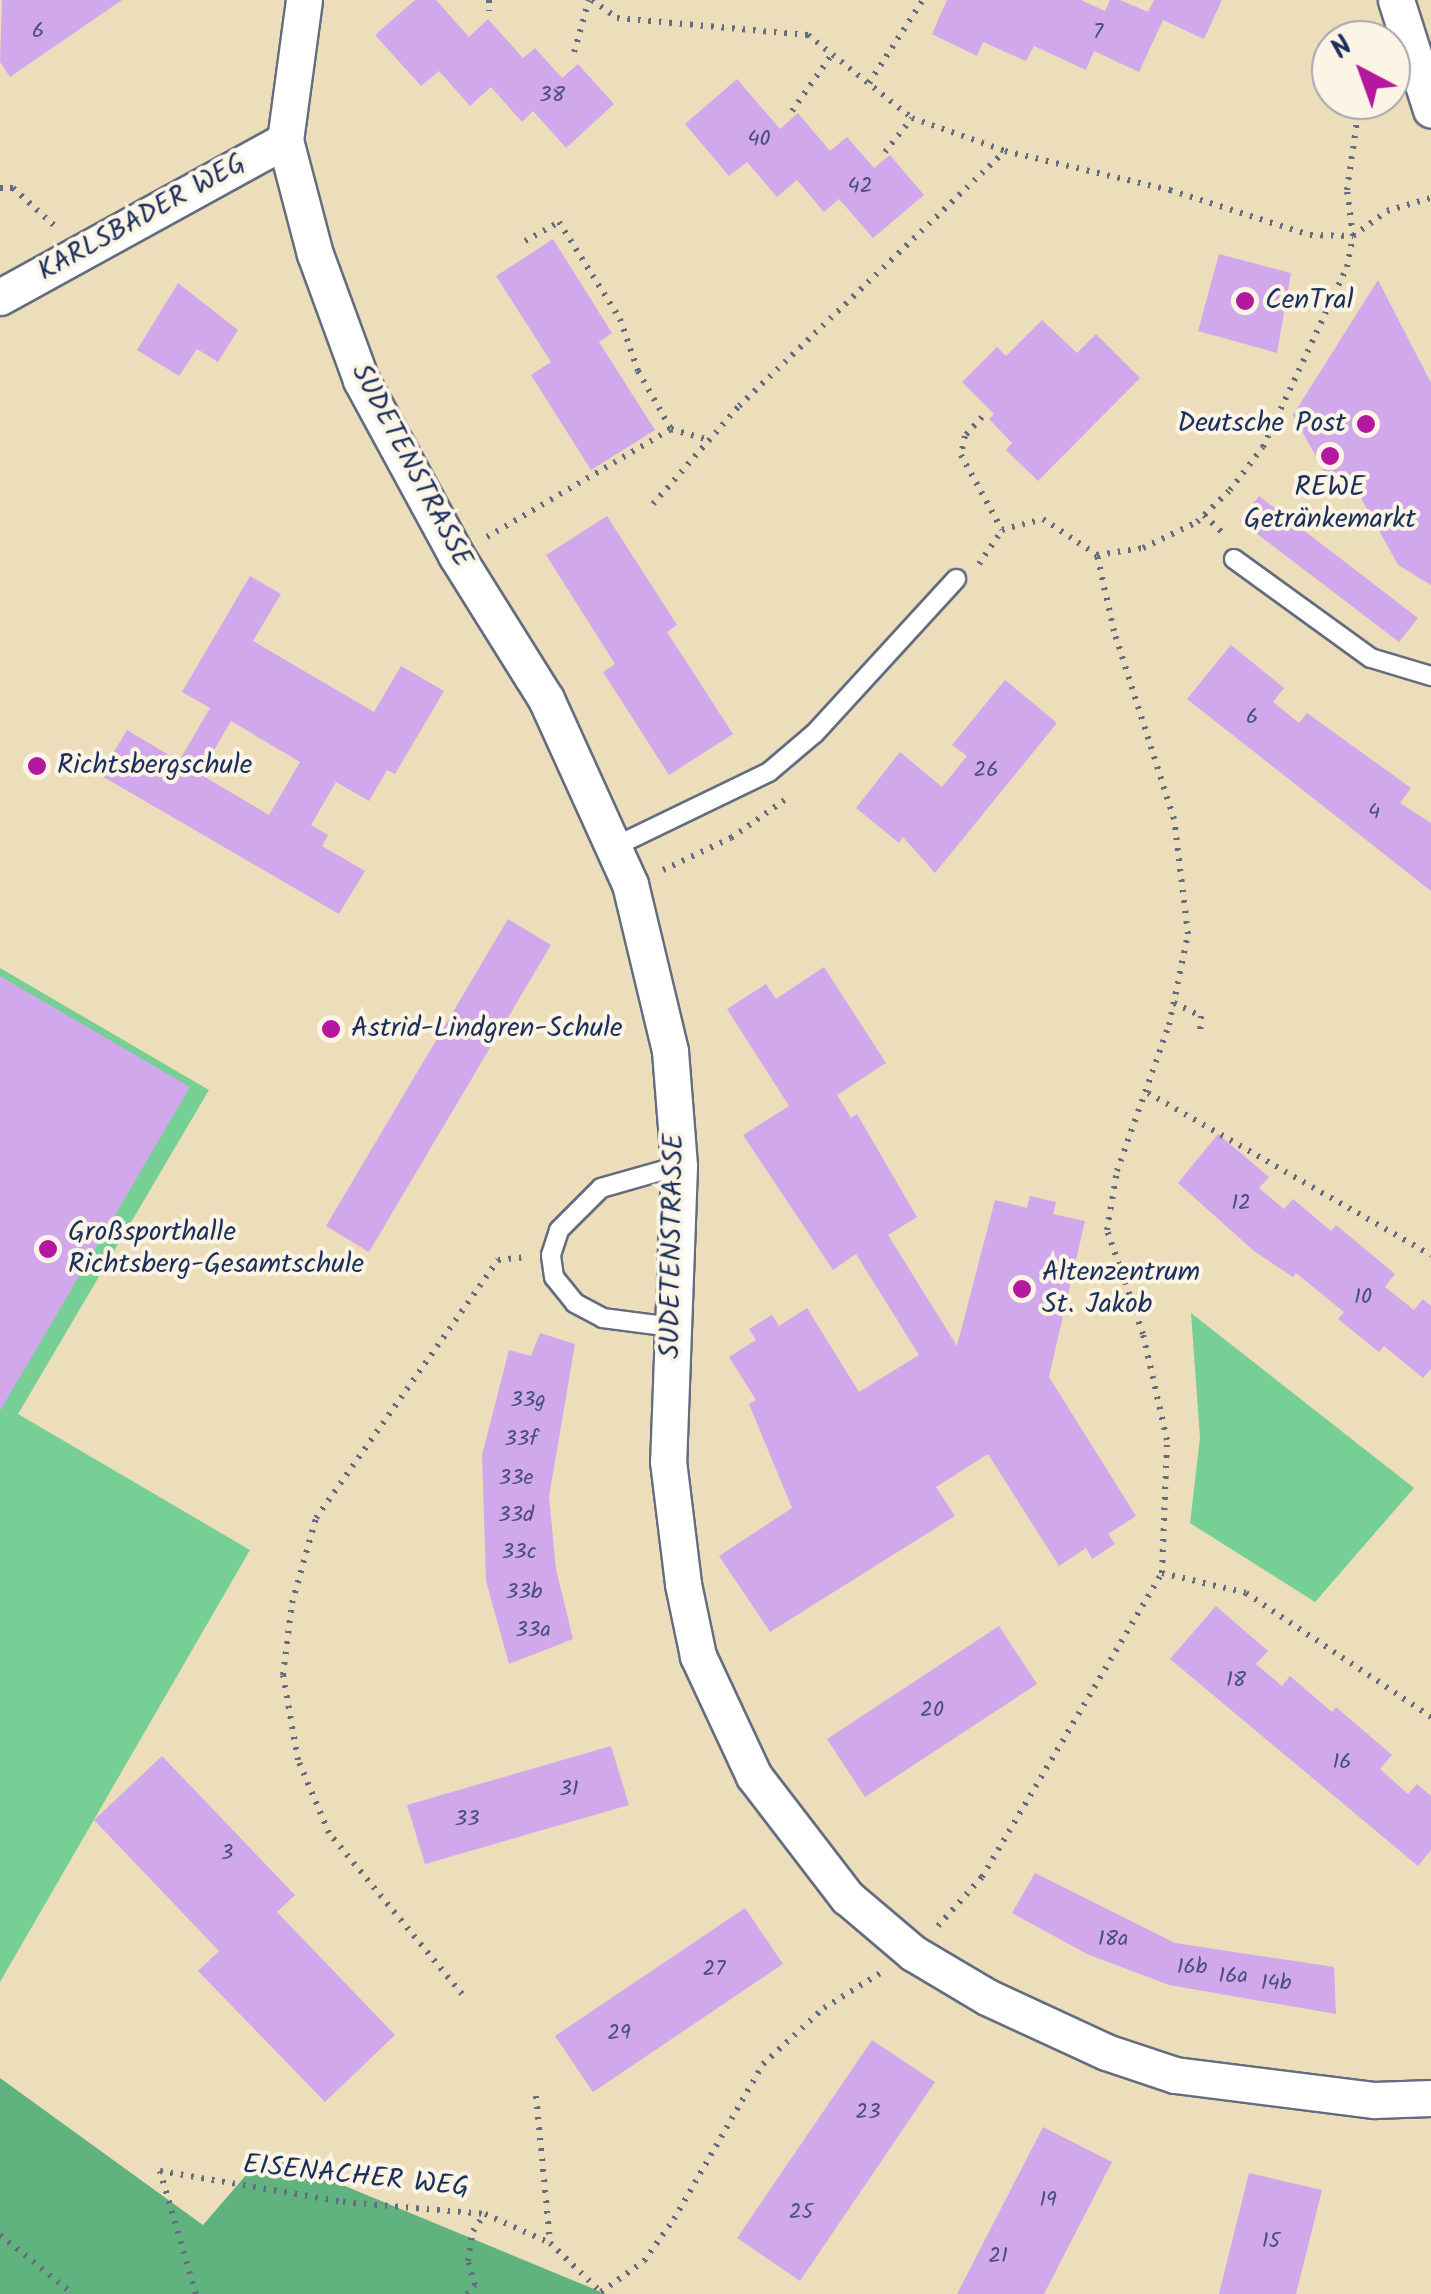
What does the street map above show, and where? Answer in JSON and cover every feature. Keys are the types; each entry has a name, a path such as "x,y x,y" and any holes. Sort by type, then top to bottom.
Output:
{"street":[{"name":"SUDETENSTRASSE","path":"304,0 285,140 315,254 361,380 456,556 546,699 616,846 670,1051 679,1166 668,1461 698,1656 754,1776 789,1830 847,1897 914,1953 987,1997 1106,2052 1176,2074 1374,2100 1431,2098"},
{"path":"1396,0 1431,110"},
{"name":"KARLSBADER WEG","path":"0,296 285,140"}],"lane":[{"path":"1234,558 1371,658 1431,676"},
{"path":"616,846 770,772 816,733 956,579"},
{"path":"672,1328 602,1318 576,1303 554,1278 551,1255 559,1230 601,1188 679,1166"}],"path":[{"path":"489,0 489,11"},
{"path":"574,52 590,0 617,18 808,35 912,118 1005,150 1170,190 1310,234 1354,236 1388,211 1431,198"},
{"path":"869,84 923,0"},
{"path":"792,112 832,54"},
{"path":"885,152 912,118"},
{"path":"1357,120 1347,190 1354,236 1347,266 1263,447 1206,517 1143,548 1097,555 1114,631 1174,819 1188,934 1174,1003 1148,1093 1117,1171 1107,1230 1144,1334 1168,1440 1162,1573 1246,1593 1431,1718"},
{"path":"653,504 709,440 1005,150"},
{"path":"0,188 13,188 80,249"},
{"path":"525,241 559,222 620,319 638,371 671,428 709,440"},
{"path":"982,417 965,436 961,454 1002,530"},
{"path":"512,523 671,428"},
{"path":"1174,1003 1200,1016 1200,1033"},
{"path":"1148,1093 1431,1255"},
{"path":"462,1994 330,1833 298,1760 285,1657 292,1603 316,1518 498,1260 551,1255"},
{"name":"EISENACHER WEG","path":"196,2294 160,2170 342,2202 485,2214 550,2244 602,2293 644,2261 674,2219 763,2064 824,2008 914,1953 982,1876 1162,1573"},
{"path":"536,2096 550,2244"},
{"path":"467,2294 475,2285 468,2261 473,2231 485,2214"},
{"path":"0,2235 73,2294"}],"green space":[{"path":"0,968 209,1090 18,1414 250,1550 0,1982"},
{"path":"1191,1313 1414,1488 1315,1602 1190,1523 1200,1438"},
{"path":"0,2078 203,2225 265,2153 606,2294 0,2294"}],"building":[{"path":"2,0 122,0 10,77 0,62"},
{"path":"415,0 436,0 469,37 488,19 523,58 535,48 562,78 578,64 614,104 566,148 533,111 522,122 491,87 470,106 439,71 421,86 375,35"},
{"path":"947,0 1081,0 1105,11 1110,0 1120,0 1148,12 1154,0 1222,0 1204,39 1163,20 1139,72 1094,51 1086,70 1034,46 1026,61 983,42 977,56 932,34"},
{"path":"737,79 780,129 798,113 830,151 847,137 874,168 890,155 924,195 873,238 839,199 824,212 797,180 777,197 747,162 729,176 685,124"},
{"path":"553,239 612,333 599,342 655,430 591,470 531,375 551,362 496,276"},
{"name":"CenTral","path":"1219,254 1291,273 1277,353 1198,331"},
{"path":"1378,280 1431,383 1431,585 1398,565 1346,471 1329,480 1293,415"},
{"path":"178,283 238,330 218,362 197,349 179,376 137,350"},
{"path":"1042,320 1077,353 1096,334 1140,378 1038,481 1006,450 1012,443 989,419 994,414 962,382 997,347 1006,356"},
{"path":"1259,496 1418,618 1399,642 1240,521"},
{"path":"607,516 677,625 667,632 733,734 669,775 603,672 615,664 546,555"},
{"path":"250,576 281,594 253,641 374,712 401,666 444,691 395,774 387,770 369,801 336,782 311,825 328,835 322,846 365,871 339,914 100,775 127,730 179,761 210,708 182,692","holes":["231,721 300,762 269,815 200,774"]},
{"path":"1231,645 1284,688 1273,702 1299,723 1307,713 1411,788 1400,803 1431,823 1431,891 1187,699"},
{"path":"1005,680 1057,723 935,873 903,837 899,843 856,808 900,752 942,787 967,756 952,745"},
{"path":"508,919 551,945 369,1252 326,1226"},
{"name":"Altenzentrum St. Jakob","path":"824,967 886,1063 837,1095 851,1118 857,1114 917,1217 888,1235 957,1346 995,1200 1027,1208 1030,1196 1056,1202 1053,1214 1085,1221 1049,1377 1136,1516 1108,1534 1115,1544 1092,1559 1086,1548 1059,1566 988,1454 936,1487 955,1516 770,1632 719,1556 792,1508 749,1404 756,1400 729,1357 756,1340 749,1329 772,1315 779,1326 807,1308 859,1392 919,1355 856,1254 833,1270 743,1135 789,1106 727,1009 766,984 776,999"},
{"name":"Großsporthalle Richtsberg-Gesamtschule","path":"0,976 190,1087 0,1411"},
{"path":"1218,1134 1269,1177 1259,1188 1284,1209 1293,1199 1331,1231 1336,1225 1395,1274 1385,1287 1414,1310 1423,1299 1431,1306 1431,1369 1423,1378 1384,1346 1379,1352 1338,1319 1344,1312 1296,1273 1293,1277 1254,1251 1178,1183"},
{"path":"540,1333 575,1344 549,1497 556,1569 573,1639 509,1664 486,1581 482,1455 509,1350 531,1356"},
{"path":"1216,1606 1268,1651 1256,1664 1282,1686 1290,1676 1332,1712 1336,1707 1392,1755 1380,1769 1408,1794 1417,1784 1431,1796 1431,1850 1418,1866 1170,1659"},
{"path":"999,1626 1037,1684 865,1797 827,1739"},
{"path":"611,1746 629,1805 425,1864 407,1805"},
{"path":"162,1756 295,1895 277,1912 395,2035 325,2102 198,1971 219,1951 94,1820"},
{"path":"1035,1873 1175,1943 1334,1967 1336,2014 1169,1985 1087,1954 1012,1913"},
{"path":"745,1908 783,1964 593,2092 555,2036"},
{"path":"872,2040 935,2082 800,2281 737,2238"},
{"path":"1043,2127 1112,2162 1044,2294 957,2294"},
{"path":"1249,2173 1322,2190 1296,2294 1219,2294"}],"place":[{"name":"CenTral","path":"1245,301"},
{"name":"Deutsche Post","path":"1366,424"},
{"name":"REWE Getränkemarkt","path":"1330,456"},
{"name":"Richtsbergschule","path":"37,766"},
{"name":"Astrid-Lindgren-Schule","path":"331,1029"},
{"name":"Großsporthalle Richtsberg-Gesamtschule","path":"48,1249"},
{"name":"Altenzentrum St. Jakob","path":"1022,1289"}]}
